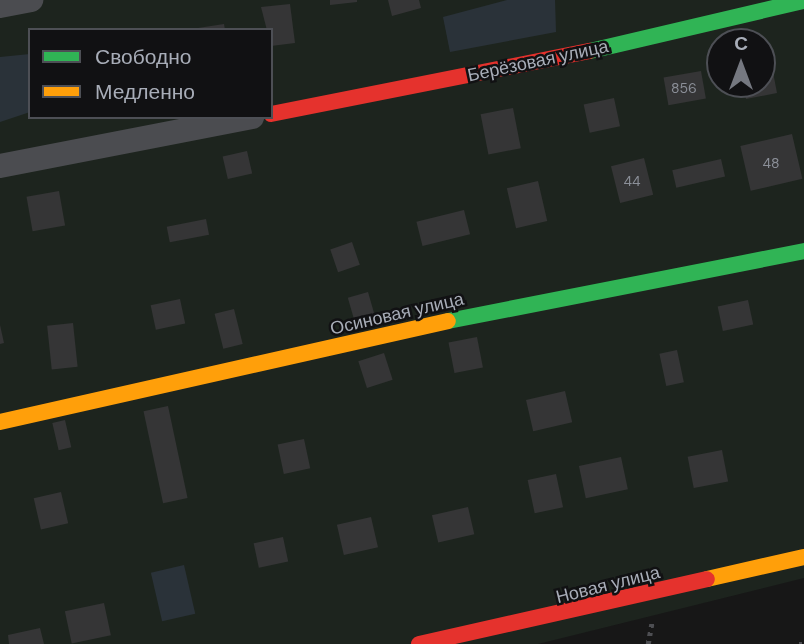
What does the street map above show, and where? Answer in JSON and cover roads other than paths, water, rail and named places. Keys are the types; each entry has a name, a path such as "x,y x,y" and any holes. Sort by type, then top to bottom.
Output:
{"street":[{"path":"0,6 31,0"},
{"name":"Берёзовая улица","path":"273,114 570,56 804,1"},
{"path":"0,166 243,119"},
{"name":"Осиновая улица","path":"0,422 566,294 804,251"},
{"name":"Новая улица","path":"419,644 804,557"}]}
